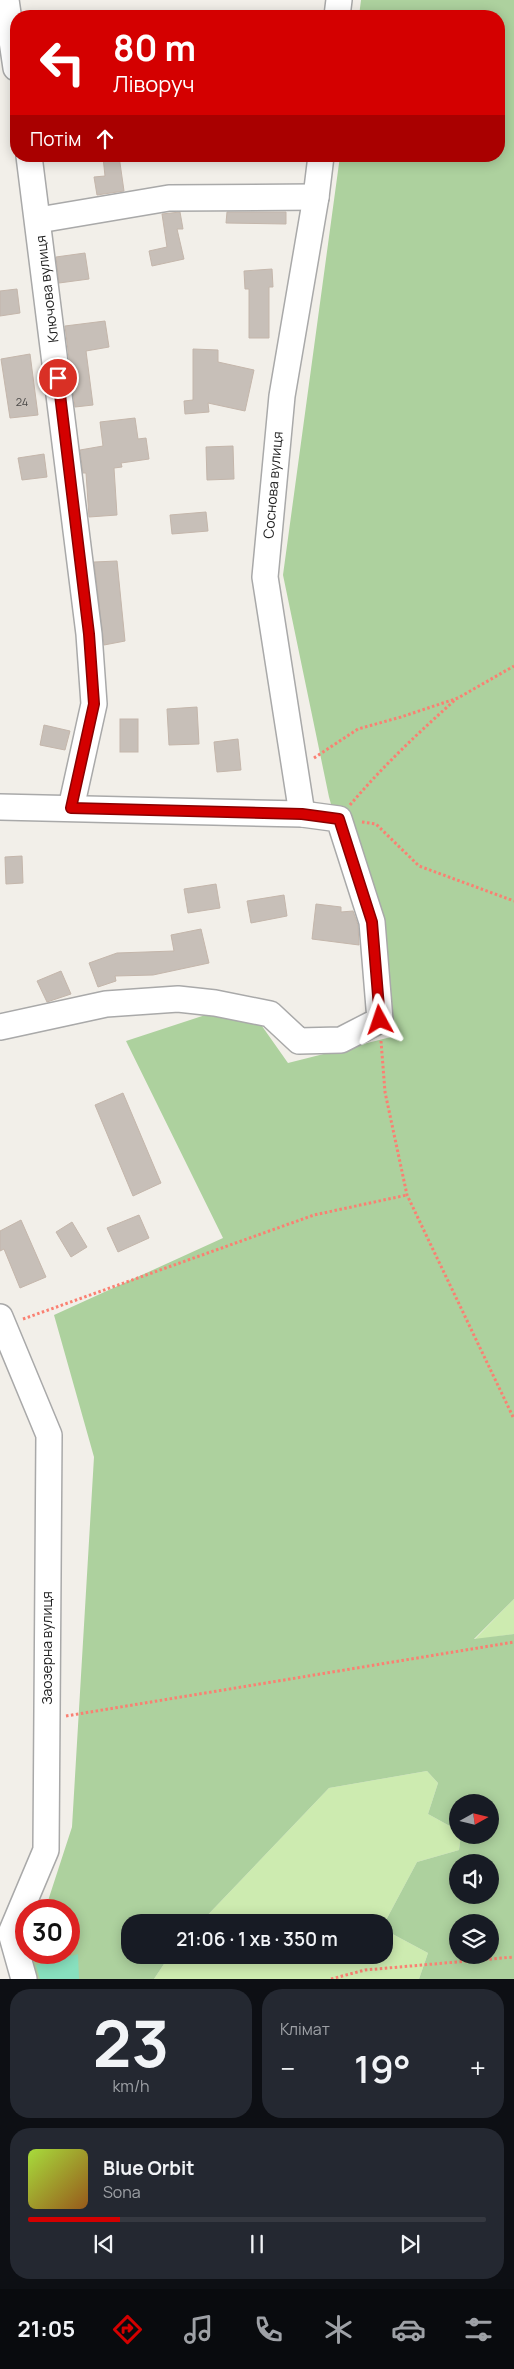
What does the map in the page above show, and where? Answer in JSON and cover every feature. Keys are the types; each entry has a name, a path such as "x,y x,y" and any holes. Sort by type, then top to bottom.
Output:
{"street":[{"path":"6,0 10,27"},
{"name":"Ключова вулиця","path":"31,162 88,624 94,704 71,808"},
{"name":"Соснова вулиця","path":"302,814 265,577 282,396 320,162"},
{"path":"39,220 169,198 316,197"},
{"path":"0,807 302,814 339,819 372,922 380,1020 342,1040 298,1041 270,1014 215,1003 178,999 106,1004 0,1027"},
{"name":"Заозерна вулиця","path":"2,1322 49,1434 46,1850 11,1933 24,1979"}],"path":[{"path":"295,771 358,729 458,698 514,666"},
{"path":"339,819 372,779 419,732 458,698"},
{"path":"339,819 376,824 419,866 514,901"},
{"path":"380,1020 385,1092 407,1195 514,1419"},
{"path":"2,1322 314,1215 407,1195"},
{"path":"47,1719 514,1642"},
{"path":"331,1979 365,1970 514,1957"}],"green space":[{"path":"361,0 514,0 514,1599 474,1639 514,1634 514,1979 419,1979 428,1953 393,1934 393,1914 389,1914 417,1862 459,1850 460,1844 499,1844 499,1794 449,1794 449,1826 428,1814 438,1783 427,1771 329,1788 209,1914 121,1914 121,1964 164,1964 154,1979 34,1979 30,1964 80,1964 80,1899 49,1899 72,1827 94,1457 54,1315 223,1238 126,1041 245,1002 288,1063 395,1036 329,797 283,575 339,162 505,162 505,10 360,10"},
{"path":"514,1599 514,1634 474,1640"},
{"path":"427,1771 438,1783 428,1814 449,1826 449,1844 460,1844 459,1850 417,1862 389,1914 209,1914 329,1788"},
{"path":"393,1934 428,1953 419,1979 154,1979 164,1964 393,1964"},
{"path":"78,1964 79,1979 40,1979 36,1965"}],"building":[{"path":"104,162 120,162 124,191 97,195 94,177 105,176"},
{"path":"180,212 183,229 177,229 184,259 152,266 149,251 167,247 162,214"},
{"path":"227,212 286,212 286,224 226,223"},
{"path":"85,253 89,279 59,283 56,257"},
{"path":"272,269 273,287 269,287 269,338 249,338 249,289 245,289 244,271"},
{"path":"17,289 20,313 0,316 0,291"},
{"path":"105,321 109,347 86,351 93,405 75,407 65,326"},
{"path":"193,349 218,350 218,362 254,370 245,411 208,403 209,412 185,414 184,401 193,400"},
{"path":"30,354 38,415 10,418 1,359"},
{"path":"135,418 138,439 146,438 149,459 121,463 122,467 114,468 117,515 89,517 86,473 83,473 80,450 103,446 100,422"},
{"path":"233,446 234,479 207,480 206,447"},
{"path":"44,454 47,477 22,480 18,458"},
{"path":"206,512 208,531 172,534 170,515"},
{"path":"117,561 125,641 104,645 94,562"},
{"path":"197,707 199,744 169,745 167,709"},
{"path":"120,719 138,719 138,752 120,752"},
{"path":"44,725 70,731 65,750 40,745"},
{"path":"238,739 241,770 217,772 214,742"},
{"path":"22,856 23,883 6,884 5,857"},
{"path":"216,884 220,908 188,913 184,889"},
{"path":"284,895 287,916 251,923 247,901"},
{"path":"316,904 341,907 341,912 353,911 358,925 359,945 312,939"},
{"path":"201,929 209,963 153,975 115,976 116,981 98,987 89,963 117,953 174,951 171,935"},
{"path":"61,971 71,994 47,1002 37,981"},
{"path":"123,1093 161,1183 133,1196 95,1105"},
{"path":"139,1215 149,1238 118,1252 107,1228"},
{"path":"21,1220 46,1277 20,1288 4,1249 0,1251 0,1231"},
{"path":"72,1222 87,1247 71,1257 56,1232"}],"route":[{"path":"58,378 89,634 94,704 71,808 302,814 339,819 372,922 380,1020"}]}
